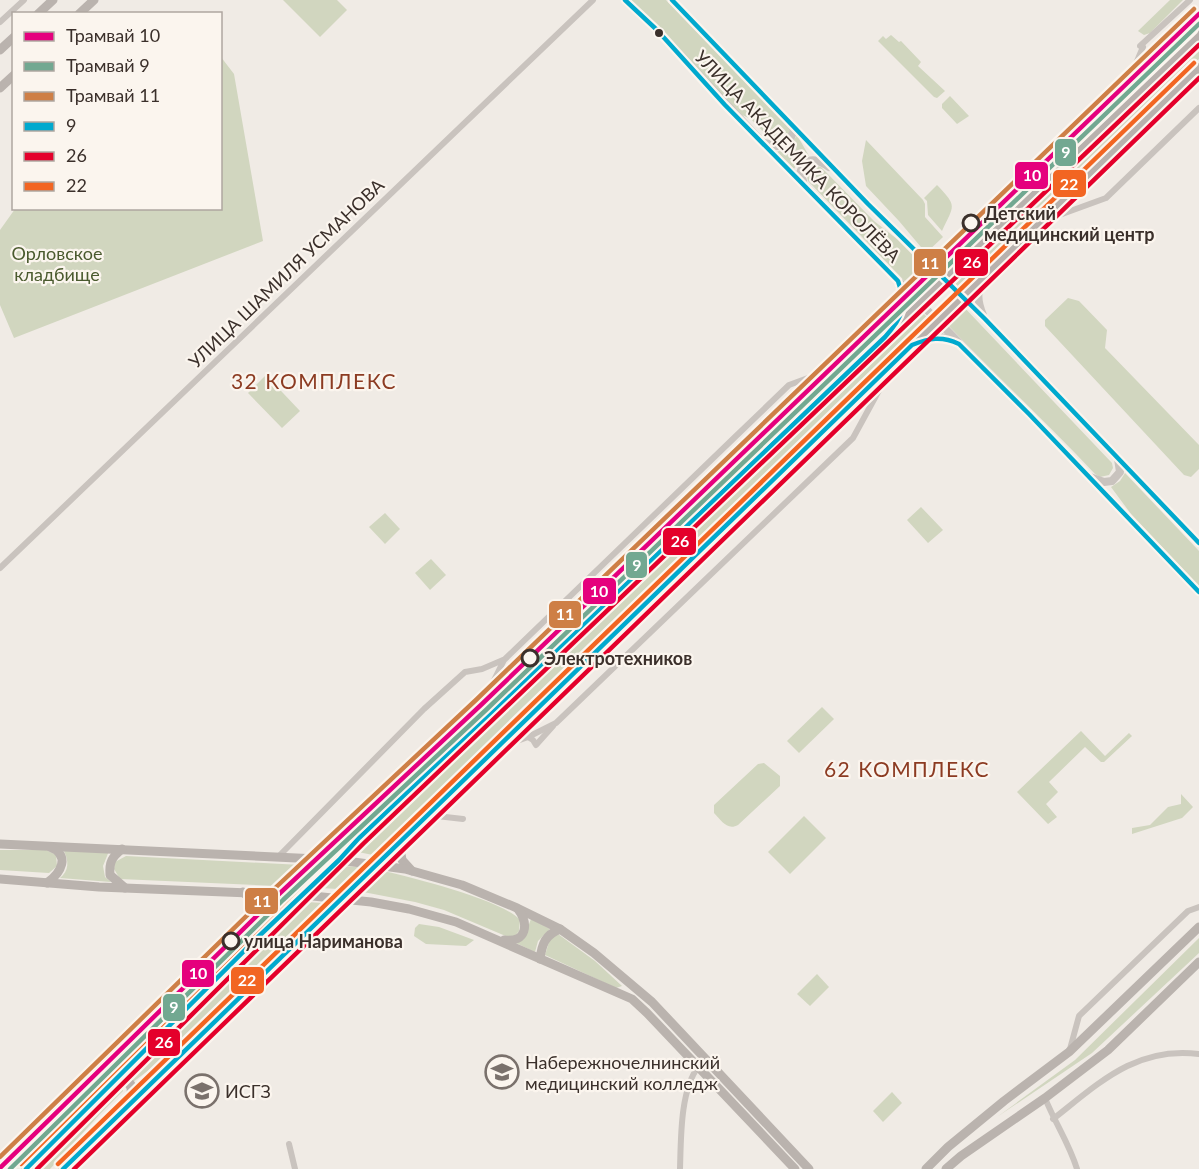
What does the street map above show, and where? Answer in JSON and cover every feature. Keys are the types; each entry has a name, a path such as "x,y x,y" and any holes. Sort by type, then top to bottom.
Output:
{"main road":[{"path":"81,12 94,0"},
{"path":"40,12 52,1"},
{"path":"26,1169 359,838 1199,35"},
{"path":"0,50 12,39"},
{"path":"63,1169 1036,223 1199,68"},
{"path":"0,88 12,77"},
{"path":"399,842 402,861 412,871"},
{"path":"0,844 339,860 412,871 462,885 560,929 594,953 652,1002 809,1169"},
{"path":"46,846 58,850 62,857 62,868 47,883"},
{"path":"122,849 113,855 109,864 110,875 125,888"},
{"path":"0,879 125,888 342,898 409,909 456,922 632,999 795,1169"},
{"path":"243,892 257,910 257,938"},
{"path":"499,940 512,941 521,936 525,927 524,917 517,908"},
{"path":"926,1169 948,1147 1069,1052 1199,927"},
{"path":"540,959 541,946 545,939 560,929"},
{"path":"946,1169 1108,1050 1199,962"},
{"path":"106,1089 121,1080 127,1081 132,1086 133,1093 125,1108"}],"street":[{"path":"0,22 24,0"},
{"name":"УЛИЦА ШАМИЛЯ УСМАНОВА","path":"0,568 593,0"},
{"name":"УЛИЦА АКАДЕМИКА КОРОЛЁВА","path":"625,0 657,30 763,143 1199,592"},
{"name":"УЛИЦА АКАДЕМИКА КОРОЛЁВА","path":"672,0 926,262 985,319 1199,543"},
{"path":"1113,117 1143,47 1140,46 1190,0"},
{"path":"1036,223 1106,198 1199,108"},
{"path":"763,143 777,146 789,142 794,130 790,122"},
{"path":"807,188 800,173 804,162 811,159 822,162 843,177"},
{"path":"926,262 946,265 966,258"},
{"path":"983,276 978,304 985,319"},
{"path":"894,326 903,312 904,303 898,281"},
{"path":"912,345 938,336 959,344"},
{"path":"465,738 504,660 789,386 863,357"},
{"path":"528,737 536,745 556,723 853,438 891,366"},
{"path":"1089,477 1104,482 1112,481 1120,472 1118,459"},
{"path":"279,856 424,709 465,672 482,669 504,660"},
{"path":"497,748 528,737 556,723"},
{"path":"427,815 463,819"},
{"path":"1069,1052 1079,1016 1188,911 1199,907"},
{"path":"1053,1119 1110,1074 1129,1064 1152,1055 1199,1054"},
{"path":"680,1169 682,1126 689,1083 698,1067"},
{"path":"1045,1098 1053,1119 1071,1147 1077,1169"},
{"path":"290,1144 295,1169"}],"green space":[{"path":"283,0 337,0 347,10 320,37"},
{"path":"631,0 666,0 788,126 790,130 787,136 781,141 772,141 751,119 742,115"},
{"path":"1170,0 1183,0 1150,33 1144,35 1138,31"},
{"path":"891,35 899,42 901,41 921,62 918,66 945,91 937,98 878,41 883,36 886,39"},
{"path":"1199,43 1199,59 959,290 951,281"},
{"name":"Орловское кладбище","path":"222,58 234,74 263,241 14,338 0,305 0,230 14,210 222,210"},
{"path":"950,96 969,116 957,124 942,108 942,104"},
{"path":"797,135 809,156 800,160 794,169 777,152 791,145"},
{"path":"866,140 923,200 925,217 943,237 926,253 866,186 862,161"},
{"path":"813,165 821,167 935,278 918,295 808,181 806,172"},
{"path":"937,185 951,202 952,207 942,231 928,215 927,201 924,198"},
{"path":"1068,298 1079,301 1107,330 1105,348 1199,445 1199,469 1191,477 1184,475 1045,326 1045,320"},
{"path":"962,305 1112,463 1113,468 1109,475 1100,477 1095,474 945,322"},
{"path":"921,311 930,320 394,837 373,855 358,852"},
{"path":"266,375 300,411 282,428 248,393"},
{"path":"1125,473 1199,551 1199,586 1131,514 1111,487 1120,481"},
{"path":"921,507 943,530 928,543 907,520"},
{"path":"385,513 400,529 385,544 369,527"},
{"path":"431,559 446,575 430,590 415,573"},
{"path":"822,707 834,719 799,753 787,741"},
{"path":"1081,731 1105,756 1129,733 1132,736 1104,762 1101,762 1085,747 1049,782 1058,792 1046,804 1057,817 1048,824 1017,792"},
{"path":"764,763 780,776 780,786 738,825 727,826 714,813 714,805 758,764"},
{"path":"1181,794 1193,807 1182,818 1132,834 1132,828 1150,825 1168,807 1181,804"},
{"path":"804,816 826,838 790,874 768,852"},
{"path":"0,850 46,850 56,855 57,866 49,873 0,870"},
{"path":"64,851 109,851 103,866 105,877 111,882 60,878 67,866"},
{"path":"126,856 320,866 301,887 120,879 114,869 115,862"},
{"path":"343,866 360,867 338,889 320,888"},
{"path":"379,870 454,890 495,905 520,920 519,931 515,936 508,937 444,910 358,891"},
{"path":"306,902 323,903 161,1061 133,1082 126,1076"},
{"path":"531,919 550,929 538,941 535,952 516,943 524,937"},
{"path":"419,924 439,927 474,940 466,946 426,944 414,936 415,928"},
{"path":"558,934 595,961 622,986 616,988 545,955 550,939"},
{"path":"1199,938 1199,953 1092,1053 997,1117 1075,1060"},
{"path":"817,974 829,987 810,1006 797,994"},
{"path":"117,1085 123,1085 123,1091 50,1169 32,1169"},
{"path":"892,1092 902,1103 883,1122 873,1111"}],"tram line":[{"name":"11","path":"0,1157 273,890 477,699 1194,9"},
{"name":"10","path":"0,1168 278,895 482,704 1199,14"},
{"name":"9","path":"10,1169 283,900 487,709 1199,24"}],"transit line":[{"name":"9","path":"26,1169 359,838 885,337 896,323 903,305 898,281 725,105 657,30 625,0"},
{"name":"9","path":"672,0 868,204 985,319 1199,543"},
{"name":"22","path":"21,1164 354,833 1194,30"},
{"name":"26","path":"37,1169 364,843 1199,45"},
{"name":"22","path":"58,1164 1194,63"},
{"name":"26","path":"74,1169 1199,78"},
{"name":"9","path":"63,1169 912,345 936,339 959,344 1199,592"}],"place":[{"name":"Детский медицинский центр","path":"971,223"},
{"name":"Электротехников","path":"530,658"},
{"name":"улица Нариманова","path":"231,941"},
{"name":"Набережночелнинский медицинский колледж","path":"502,1072"},
{"name":"ИСГЗ","path":"202,1091"}],"district":[{"name":"32 КОМПЛЕКС","path":"314,380"},
{"name":"62 КОМПЛЕКС","path":"907,768"}]}
